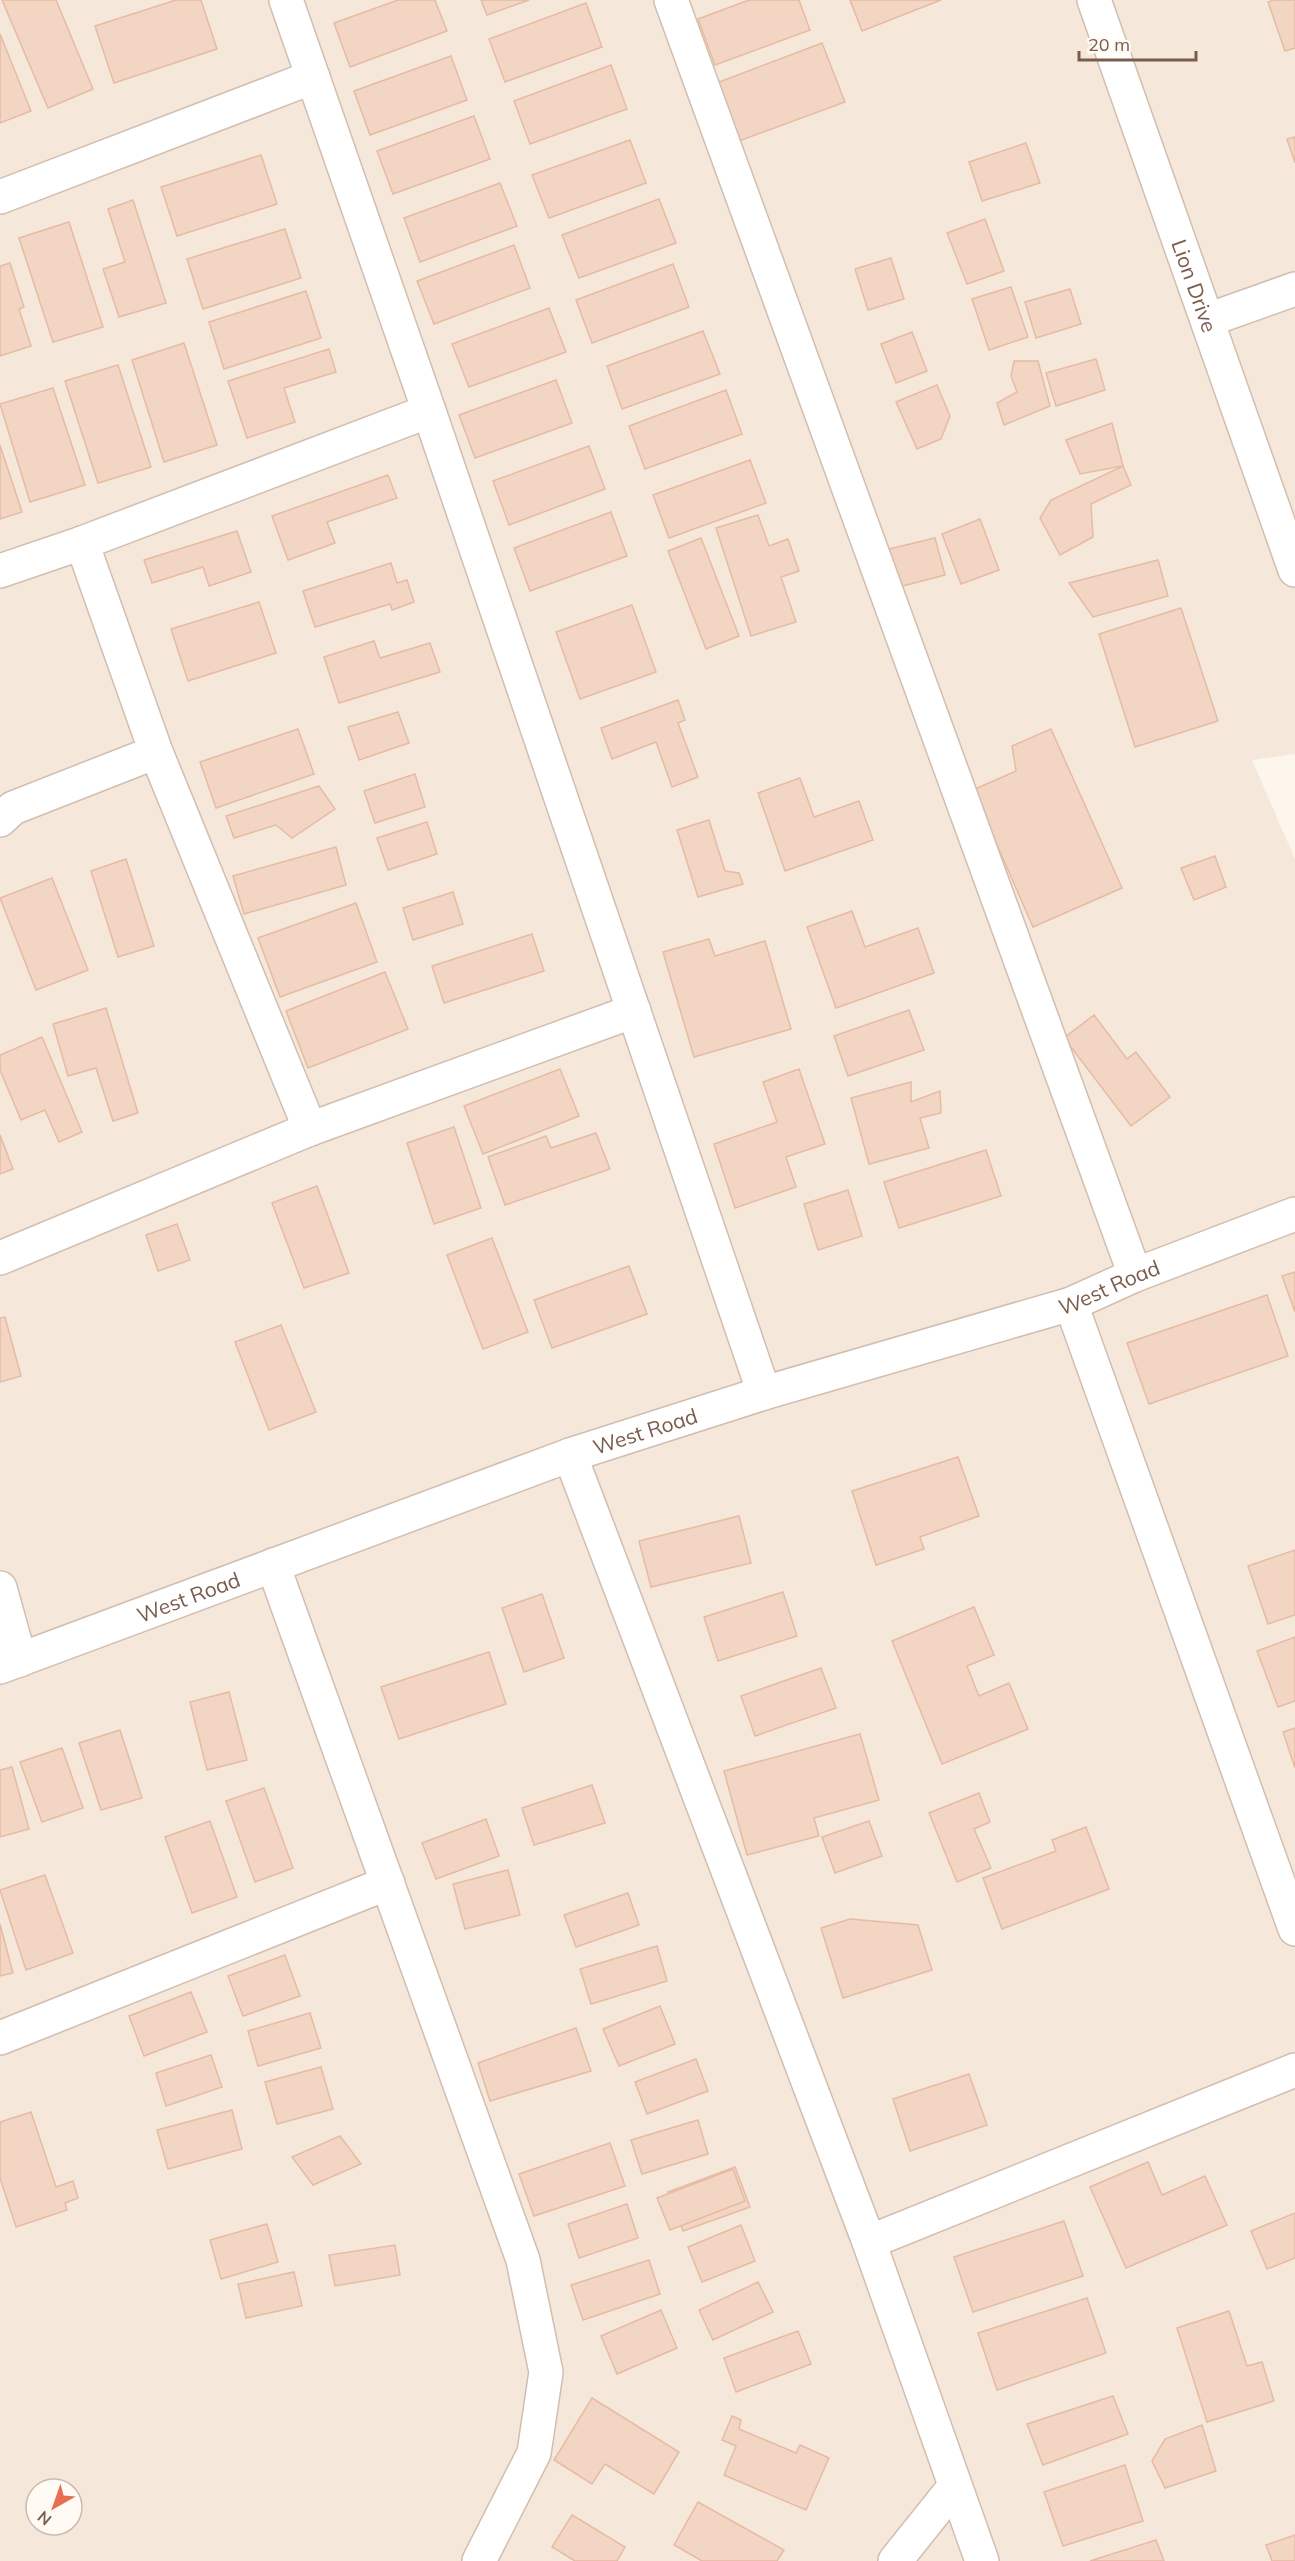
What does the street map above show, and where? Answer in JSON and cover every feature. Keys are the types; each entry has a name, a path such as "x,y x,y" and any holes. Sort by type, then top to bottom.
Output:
{"street":[{"path":"287,0 764,1393"},
{"path":"671,0 1135,1275"},
{"name":"Lion Drive","path":"1094,0 1295,570"},
{"path":"0,197 313,77"},
{"path":"1208,320 1295,289"},
{"path":"0,571 82,543 429,411"},
{"path":"82,543 156,752 310,1129"},
{"path":"0,820 13,808 156,752"},
{"path":"0,1258 310,1129 634,1011"},
{"name":"West Road","path":"10,1663 570,1455 764,1393 1071,1304 1135,1275 1295,1214"},
{"path":"1071,1304 1295,1929"},
{"path":"570,1455 869,2242 982,2561"},
{"path":"273,1565 523,2260 546,2372 534,2453 479,2561"},
{"path":"0,1588 10,1663"},
{"path":"0,2038 388,1883"},
{"path":"869,2242 1295,2070"},
{"path":"895,2561 955,2486"}],"shaded area":[{"path":"0,0 1295,0 1295,754 1252,760 1295,859 1295,2561 0,2561"}],"building":[{"path":"2,0 56,0 93,89 48,108"},
{"path":"176,0 201,0 217,49 114,83 95,26"},
{"path":"398,0 435,0 447,31 350,67 334,23"},
{"path":"481,0 529,0 487,15"},
{"path":"749,0 799,0 810,30 715,65 698,19"},
{"path":"850,0 941,0 862,31"},
{"path":"1295,0 1295,48 1285,51 1268,2"},
{"path":"586,3 602,47 505,82 489,39"},
{"path":"0,34 31,111 0,123"},
{"path":"822,43 845,102 736,142 714,84"},
{"path":"451,56 467,100 370,135 354,91"},
{"path":"611,65 627,109 530,144 514,101"},
{"path":"474,116 490,159 393,194 377,151"},
{"path":"1295,137 1295,163 1287,139"},
{"path":"630,140 646,183 549,218 532,175"},
{"path":"1026,143 1040,183 982,201 969,162"},
{"path":"261,155 277,204 177,236 161,187"},
{"path":"500,183 517,226 420,262 404,218"},
{"path":"659,199 676,243 579,278 562,235"},
{"path":"133,200 166,303 119,317 103,269 125,262 108,209"},
{"path":"985,219 1004,271 967,284 947,233"},
{"path":"69,222 103,327 53,342 19,238"},
{"path":"285,229 301,278 203,309 187,259"},
{"path":"514,245 530,288 434,324 417,281"},
{"path":"891,258 904,299 868,310 855,269"},
{"path":"10,263 24,307 19,309 31,346 0,356 0,266"},
{"path":"673,264 689,307 592,343 576,300"},
{"path":"1011,287 1028,337 989,350 972,299"},
{"path":"1070,289 1081,324 1036,338 1025,302"},
{"path":"306,291 321,338 224,369 209,322"},
{"path":"549,308 566,352 469,387 452,344"},
{"path":"703,331 720,374 622,409 607,366"},
{"path":"912,332 927,371 896,383 881,344"},
{"path":"184,343 217,445 164,462 132,360"},
{"path":"329,349 336,372 284,388 295,422 247,438 228,381"},
{"path":"1096,359 1105,390 1056,406 1046,373"},
{"path":"1014,361 1038,361 1050,406 1004,425 997,403 1017,392 1011,376"},
{"path":"118,365 151,467 98,483 65,381"},
{"path":"556,380 572,423 475,458 459,415"},
{"path":"937,385 950,416 941,439 917,449 896,402"},
{"path":"53,388 85,485 30,502 0,404"},
{"path":"726,390 742,434 645,469 629,426"},
{"path":"1112,423 1123,466 1080,474 1066,440"},
{"path":"0,445 22,512 0,519"},
{"path":"589,446 605,489 509,525 493,481"},
{"path":"750,460 766,503 669,538 653,495"},
{"path":"1123,466 1131,485 1091,504 1093,537 1060,555 1040,518 1051,500"},
{"path":"388,475 397,498 327,522 335,543 288,560 272,516"},
{"path":"611,512 627,556 530,591 514,548"},
{"path":"758,515 769,546 788,539 799,571 781,577 796,622 751,636 716,528"},
{"path":"980,519 999,570 961,584 942,534"},
{"path":"237,531 251,572 209,586 203,567 152,583 144,560"},
{"path":"701,538 739,636 706,649 668,551"},
{"path":"935,538 945,575 899,587 889,549"},
{"path":"1158,560 1168,596 1093,617 1069,583"},
{"path":"391,563 397,583 407,580 414,602 392,610 390,604 315,627 303,591"},
{"path":"259,602 276,653 188,681 171,629"},
{"path":"632,605 656,672 580,699 556,632"},
{"path":"1181,608 1218,721 1135,747 1099,634"},
{"path":"374,641 380,658 430,643 440,672 339,703 324,657"},
{"path":"678,700 685,720 678,723 698,777 672,787 656,742 612,759 601,728"},
{"path":"398,712 409,743 359,760 348,727"},
{"path":"298,729 314,774 216,808 200,762"},
{"path":"1051,729 1122,888 1033,927 973,790 1016,771 1012,746"},
{"path":"415,774 425,807 375,823 364,791"},
{"path":"800,778 814,817 859,801 873,840 785,871 758,793"},
{"path":"319,786 335,809 292,838 276,825 234,838 226,816"},
{"path":"709,820 725,871 739,873 743,884 698,897 677,830"},
{"path":"427,822 437,854 388,870 377,838"},
{"path":"336,847 346,885 244,914 233,876"},
{"path":"1215,856 1226,887 1194,900 1181,868"},
{"path":"126,859 154,946 118,957 91,871"},
{"path":"52,878 88,970 36,990 0,898"},
{"path":"453,892 463,924 413,940 403,908"},
{"path":"356,903 377,962 280,997 258,938"},
{"path":"852,911 865,947 918,928 934,973 836,1008 807,927"},
{"path":"532,934 544,971 444,1003 432,966"},
{"path":"709,939 715,956 765,941 791,1029 694,1057 663,952"},
{"path":"385,972 408,1029 308,1068 286,1011"},
{"path":"106,1008 138,1113 113,1121 96,1068 68,1076 53,1024"},
{"path":"909,1010 924,1050 848,1076 834,1036"},
{"path":"1094,1015 1127,1059 1136,1052 1170,1097 1131,1126 1064,1038"},
{"path":"42,1037 82,1132 59,1142 45,1110 21,1120 0,1070 0,1055"},
{"path":"560,1069 579,1116 483,1154 464,1106"},
{"path":"799,1069 825,1144 786,1157 796,1187 735,1208 714,1144 777,1122 763,1082"},
{"path":"911,1082 911,1102 940,1091 941,1113 920,1118 929,1148 869,1164 851,1098"},
{"path":"454,1127 481,1208 434,1224 407,1143"},
{"path":"596,1133 610,1169 505,1205 488,1157 546,1136 551,1148"},
{"path":"0,1135 13,1169 0,1174"},
{"path":"986,1150 1001,1196 899,1228 884,1182"},
{"path":"317,1186 349,1273 304,1288 272,1203"},
{"path":"848,1190 862,1236 818,1250 804,1204"},
{"path":"177,1224 190,1260 158,1271 146,1235"},
{"path":"492,1238 528,1332 483,1349 447,1255"},
{"path":"629,1266 647,1314 552,1348 534,1300"},
{"path":"1295,1272 1295,1312 1282,1276"},
{"path":"1267,1295 1288,1356 1149,1404 1127,1343"},
{"path":"5,1317 21,1376 0,1382 0,1318"},
{"path":"281,1325 316,1412 269,1430 235,1342"},
{"path":"958,1457 979,1516 920,1537 924,1549 876,1565 852,1491"},
{"path":"739,1516 751,1563 651,1587 639,1541"},
{"path":"1295,1550 1295,1615 1268,1624 1248,1566"},
{"path":"783,1592 797,1636 718,1661 704,1617"},
{"path":"542,1594 564,1658 524,1672 502,1608"},
{"path":"974,1607 994,1655 967,1666 979,1696 1009,1683 1028,1729 942,1764 892,1641"},
{"path":"1295,1637 1295,1701 1278,1707 1257,1651"},
{"path":"489,1652 506,1704 399,1739 381,1687"},
{"path":"821,1668 836,1708 755,1736 741,1696"},
{"path":"229,1692 247,1760 207,1770 190,1702"},
{"path":"1295,1728 1295,1768 1283,1732"},
{"path":"120,1730 142,1798 101,1810 79,1743"},
{"path":"860,1734 879,1800 814,1818 819,1836 747,1855 724,1771"},
{"path":"62,1748 83,1808 42,1822 20,1762"},
{"path":"12,1767 29,1829 0,1837 0,1770"},
{"path":"592,1785 605,1823 534,1845 522,1808"},
{"path":"264,1788 293,1868 255,1882 226,1801"},
{"path":"979,1793 990,1822 974,1829 991,1868 957,1882 929,1813"},
{"path":"486,1819 499,1856 436,1879 422,1843"},
{"path":"210,1821 237,1897 192,1913 165,1837"},
{"path":"869,1821 882,1856 835,1873 822,1837"},
{"path":"1086,1827 1109,1889 1002,1929 983,1878 1056,1851 1052,1840"},
{"path":"508,1870 520,1915 465,1929 453,1884"},
{"path":"45,1875 73,1953 26,1970 0,1890"},
{"path":"628,1893 639,1925 576,1947 564,1915"},
{"path":"850,1919 918,1925 932,1970 843,1998 821,1928"},
{"path":"0,1924 13,1973 0,1976"},
{"path":"657,1946 667,1981 591,2004 580,1969"},
{"path":"285,1955 300,1996 243,2016 228,1976"},
{"path":"191,1992 207,2032 144,2056 129,2016"},
{"path":"660,2006 675,2044 619,2066 603,2029"},
{"path":"310,2013 321,2048 258,2066 248,2031"},
{"path":"576,2028 591,2071 490,2101 478,2063"},
{"path":"211,2055 222,2087 166,2106 156,2073"},
{"path":"696,2059 708,2091 647,2114 635,2082"},
{"path":"321,2067 333,2109 277,2124 265,2082"},
{"path":"969,2074 987,2125 910,2151 893,2099"},
{"path":"232,2110 242,2149 168,2169 157,2130"},
{"path":"31,2112 56,2187 73,2181 78,2198 65,2203 67,2210 16,2227 0,2178 0,2122"},
{"path":"698,2120 708,2154 642,2174 631,2140"},
{"path":"340,2136 361,2164 313,2185 292,2157"},
{"path":"610,2143 625,2186 534,2216 519,2174"},
{"path":"1148,2162 1162,2195 1205,2176 1227,2225 1126,2268 1090,2187"},
{"path":"735,2167 750,2207 683,2231 668,2192"},
{"path":"733,2169 745,2201 670,2230 657,2198"},
{"path":"627,2204 638,2238 579,2258 568,2224"},
{"path":"1295,2213 1295,2258 1267,2269 1251,2231"},
{"path":"1064,2221 1083,2276 973,2312 954,2257"},
{"path":"267,2224 278,2262 221,2279 210,2240"},
{"path":"741,2225 755,2261 702,2282 688,2247"},
{"path":"395,2245 400,2275 335,2286 329,2255"},
{"path":"649,2260 660,2294 583,2320 571,2285"},
{"path":"294,2272 302,2306 246,2318 238,2284"},
{"path":"758,2282 773,2312 713,2340 699,2310"},
{"path":"1087,2298 1106,2353 997,2390 978,2333"},
{"path":"661,2310 677,2348 617,2374 601,2336"},
{"path":"1229,2311 1247,2366 1262,2362 1274,2401 1207,2422 1177,2328"},
{"path":"798,2331 811,2364 736,2392 724,2358"},
{"path":"1113,2396 1128,2434 1043,2465 1027,2424"},
{"path":"592,2398 679,2452 654,2494 605,2464 592,2484 554,2460"},
{"path":"732,2416 741,2420 739,2429 796,2453 800,2445 829,2458 806,2510 724,2475 736,2446 722,2440"},
{"path":"1202,2425 1216,2471 1165,2488 1152,2461 1165,2439"},
{"path":"1125,2465 1143,2521 1063,2546 1044,2492"},
{"path":"698,2502 784,2550 777,2561 702,2561 674,2545"},
{"path":"572,2515 625,2547 617,2561 575,2561 552,2547"},
{"path":"1295,2535 1295,2561 1272,2561 1266,2545"},
{"path":"1156,2540 1164,2561 1090,2561"}]}
